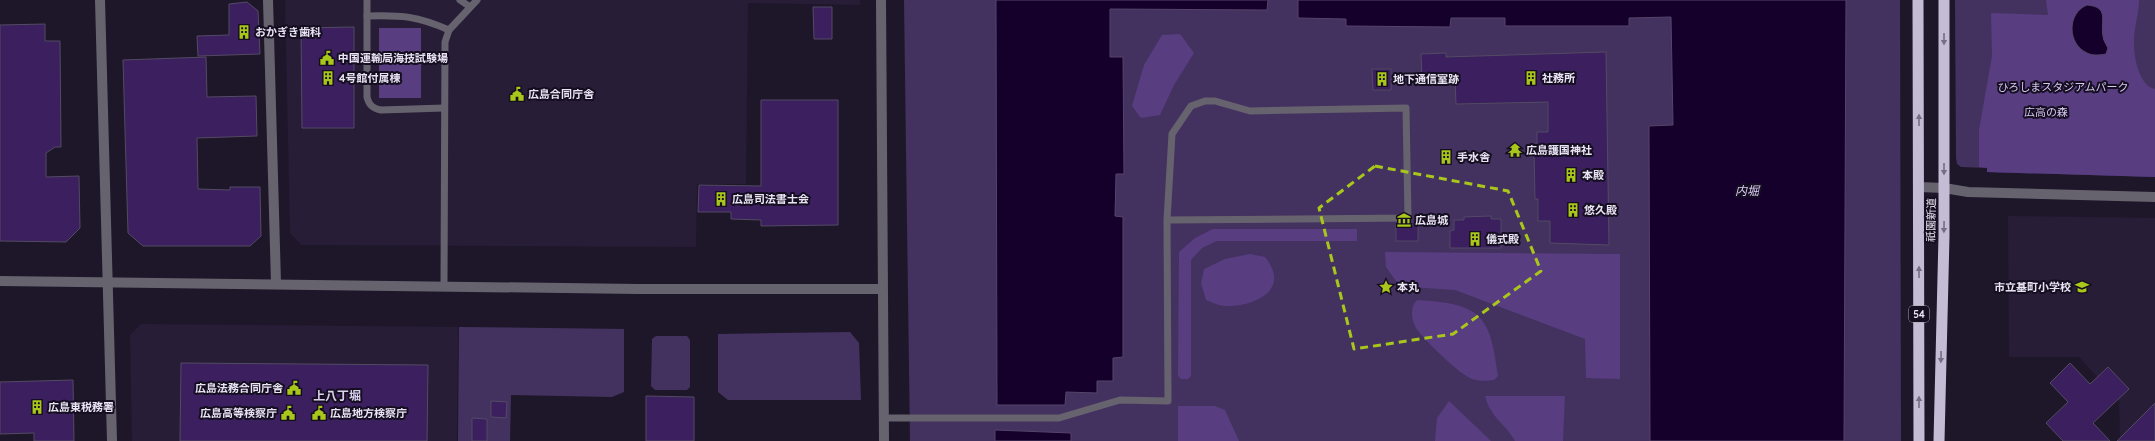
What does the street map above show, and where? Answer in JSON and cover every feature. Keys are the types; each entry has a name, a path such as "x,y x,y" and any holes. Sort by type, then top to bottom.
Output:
{"highway":[{"name":"祇園新道","path":"1918,0 1919,441"},
{"name":"祇園新道","path":"1939,441 1944,188 1944,0"}],"street":[{"path":"100,0 112,441"},
{"path":"268,0 276,283"},
{"path":"881,0 884,441"},
{"path":"1919,186 1968,192 2155,197"},
{"path":"0,281 882,289"}],"lane":[{"path":"367,0 367,98 369,104 374,109 380,110 444,108"},
{"path":"460,0 470,7"},
{"path":"444,286 444,52 449,30 477,0"},
{"path":"367,16 403,15 424,20 449,30"},
{"path":"884,418 1059,418 1120,400 1168,401 1167,220 1172,134 1191,106 1205,101 1215,101 1250,111 1406,108 1408,218 1167,220"}],"highlighted area":[{"path":"1375,166 1508,191 1541,271 1453,334 1354,349 1319,208"}],"shaded area":[{"name":"広島合同庁舎","path":"285,0 860,0 860,5 748,3 746,184 697,184 696,247 301,245 290,233"},
{"name":"市立基町小学校","path":"2008,216 2155,218 2155,441 2120,441 2119,401 2079,357 2009,357"},
{"name":"広島法務合同庁舎","path":"141,324 458,327 457,441 132,441 130,335"}],"green space":[{"name":"広島城","path":"904,0 1900,0 1901,441 910,441"},
{"name":"広高の森","path":"1955,0 2155,0 2155,177 1987,172 1987,168 1961,167 1957,164"},
{"name":"広高の森","path":"2046,0 2139,0 2134,47 2136,62 2141,76 2149,87 2155,89 2155,177 1987,172 1987,168 1979,167 1979,130 1992,56 1991,13 2048,15"},
{"path":"379,28 421,28 421,98 379,98"},
{"path":"1180,34 1194,53 1174,85 1160,115 1141,118 1132,106 1144,65 1162,35"},
{"path":"1213,229 1357,229 1357,241 1217,241 1202,248 1191,260 1191,376 1188,379 1181,379 1178,376 1179,252 1195,238"},
{"path":"1385,252 1620,254 1620,379 1586,378 1585,339 1455,290 1410,287 1396,281 1386,267"},
{"path":"1250,254 1265,257 1272,269 1274,279 1272,287 1266,294 1257,300 1235,306 1224,306 1206,300 1201,283 1204,269 1225,259"},
{"path":"1417,300 1455,305 1468,309 1478,316 1485,325 1491,338 1498,376 1494,380 1483,381 1472,379 1460,372 1439,353 1419,333 1414,324 1412,310"},
{"path":"459,327 624,329 624,392 612,397 511,395 510,441 458,441"},
{"path":"850,332 859,343 861,400 728,400 718,392 718,334"},
{"path":"656,336 687,336 690,340 690,387 687,390 655,390 651,386 652,339"},
{"path":"1485,396 1565,396 1563,441 1515,441 1490,409"},
{"path":"1449,401 1491,441 1435,441 1437,418"},
{"path":"1178,406 1215,406 1225,410 1239,441 1178,441"}],"water":[{"path":"996,0 1268,0 1267,10 1110,9 1110,57 1123,57 1124,174 1116,174 1115,216 1123,217 1123,357 1113,358 1113,381 1097,381 1097,393 1066,392 1065,405 997,405"},
{"name":"内堀","path":"1298,0 1846,0 1844,441 1650,441 1649,126 1673,125 1671,17 1629,18 1629,26 1505,26 1505,18 1451,18 1450,27 1346,26 1346,19 1298,18"},
{"path":"2087,5 2094,6 2101,12 2103,38 2108,48 2106,54 2094,55 2087,53 2080,49 2073,36 2073,21 2080,9"},
{"path":"995,430 1071,433 1071,441 995,441"}],"building":[{"name":"おかぎき歯科","path":"247,2 258,11 260,54 198,56 197,36 229,35 229,4"},
{"path":"813,7 832,7 832,39 814,39"},
{"path":"45,24 45,41 60,41 61,147 55,147 46,153 46,177 79,176 80,228 66,242 0,241 0,25"},
{"name":"4号館付属棟","path":"354,27 354,128 302,128 301,28"},
{"path":"1606,52 1609,245 1550,243 1550,221 1538,221 1538,199 1535,199 1534,152 1537,152 1537,132 1548,132 1548,102 1456,104 1455,78 1422,79 1421,54 1446,53 1446,57"},
{"path":"206,57 207,97 256,96 257,136 197,138 198,189 230,190 230,187 260,187 261,236 250,246 143,246 128,233 123,60"},
{"name":"地下通信室跡","path":"1372,69 1391,69 1391,90 1373,90"},
{"path":"761,100 838,100 838,225 761,226 761,220 731,219 731,212 698,212 699,185 761,186"},
{"name":"儀式殿","path":"1491,216 1491,219 1501,219 1501,248 1450,248 1450,231 1454,230 1454,220 1464,220 1464,217"},
{"path":"1396,225 1418,225 1418,241 1396,241"},
{"path":"181,363 428,365 427,441 180,441"},
{"path":"2070,363 2090,384 2108,367 2129,389 2093,423 2110,441 2063,441 2046,423 2068,402 2050,383"},
{"name":"広島東税務署","path":"73,380 74,441 34,441 34,433 0,434 0,382"},
{"path":"646,396 694,397 694,441 646,441"},
{"path":"491,401 507,402 506,418 491,417"},
{"path":"2155,403 2155,441 2117,441"},
{"path":"472,418 487,419 487,441 472,441"}],"place":[{"name":"おかぎき歯科","path":"244,32"},
{"name":"中国運輸局海技試験場","path":"327,58"},
{"name":"4号館付属棟","path":"328,78"},
{"name":"社務所","path":"1531,78"},
{"name":"地下通信室跡","path":"1382,79"},
{"name":"広島合同庁舎","path":"517,94"},
{"name":"広島護国神社","path":"1515,150"},
{"name":"手水舎","path":"1446,157"},
{"name":"本殿","path":"1571,175"},
{"name":"広島司法書士会","path":"721,199"},
{"name":"悠久殿","path":"1573,210"},
{"name":"広島城","path":"1404,220"},
{"name":"儀式殿","path":"1475,239"},
{"name":"本丸","path":"1386,287"},
{"name":"市立基町小学校","path":"2082,287"},
{"name":"広島法務合同庁舎","path":"294,388"},
{"name":"広島東税務署","path":"37,407"},
{"name":"広島高等検察庁","path":"288,413"},
{"name":"広島地方検察庁","path":"319,413"}],"district":[{"name":"上八丁堀","path":"337,395"}],"park label":[{"name":"ひろしまスタジアムパーク","path":"2063,87"}]}
